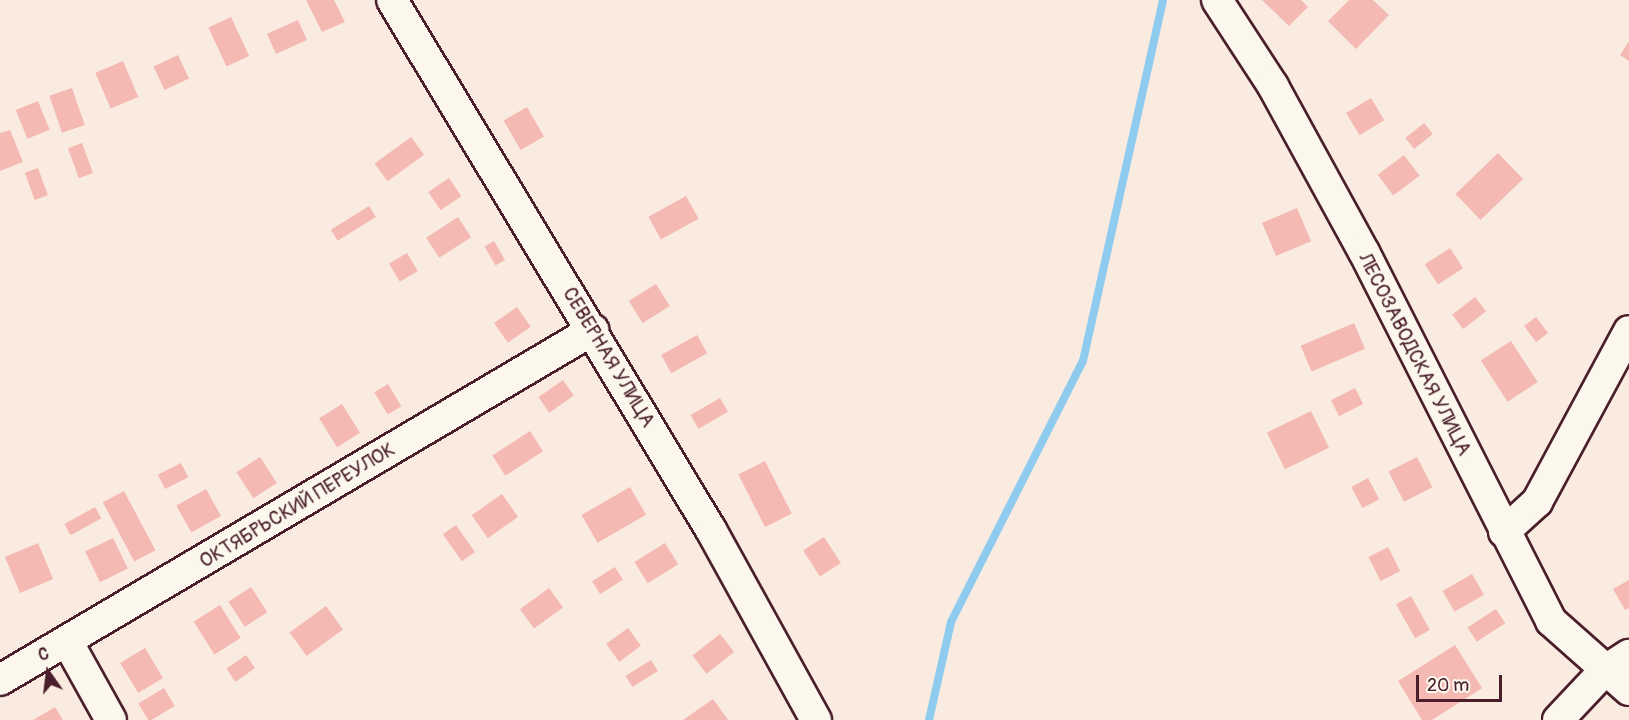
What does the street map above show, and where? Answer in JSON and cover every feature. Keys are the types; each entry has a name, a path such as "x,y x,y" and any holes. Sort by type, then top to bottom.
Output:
{"street":[{"name":"СЕВЕРНАЯ УЛИЦА","path":"392,0 593,330 816,720"},
{"name":"ЛЕСОЗАВОДСКАЯ УЛИЦА","path":"1217,0 1273,86 1364,252 1551,621 1604,671 1629,690"},
{"name":"ОКТЯБРЬСКИЙ ПЕРЕУЛОК","path":"0,680 593,330"},
{"path":"1504,532 1537,502 1629,331"},
{"path":"67,641 111,720"},
{"path":"1558,720 1604,671 1629,655"}],"building":[{"path":"306,0 334,0 345,22 322,32"},
{"path":"1262,0 1301,0 1308,7 1289,26"},
{"path":"1349,0 1373,0 1389,15 1356,49 1328,21"},
{"path":"231,17 249,56 227,67 208,28"},
{"path":"298,20 307,40 276,54 267,34"},
{"path":"1629,41 1629,61 1620,55"},
{"path":"178,55 189,79 165,90 154,66"},
{"path":"123,61 138,97 111,109 95,73"},
{"path":"72,88 85,125 62,133 49,96"},
{"path":"1371,98 1384,120 1360,135 1346,113"},
{"path":"38,101 50,130 27,139 16,110"},
{"path":"527,107 544,136 521,150 504,121"},
{"path":"1424,123 1433,134 1414,149 1405,138"},
{"path":"10,130 23,162 0,171 0,133"},
{"path":"411,137 424,155 388,181 375,163"},
{"path":"82,143 93,173 79,178 68,148"},
{"path":"1498,153 1523,179 1481,220 1456,194"},
{"path":"1404,155 1420,176 1393,196 1378,175"},
{"path":"38,168 48,195 35,200 25,173"},
{"path":"449,178 461,196 441,210 428,192"},
{"path":"686,196 699,219 661,240 648,217"},
{"path":"369,206 376,217 338,241 331,230"},
{"path":"1297,208 1311,241 1276,256 1262,223"},
{"path":"458,217 471,237 439,258 426,238"},
{"path":"494,241 505,260 495,266 484,246"},
{"path":"1450,248 1463,268 1438,284 1425,264"},
{"path":"407,253 418,271 400,282 389,264"},
{"path":"656,284 670,306 643,323 629,301"},
{"path":"1475,297 1486,311 1463,329 1452,315"},
{"path":"517,307 531,327 508,343 494,323"},
{"path":"1536,317 1548,333 1536,342 1524,326"},
{"path":"1354,323 1365,349 1312,371 1301,346"},
{"path":"697,335 707,353 671,373 661,355"},
{"path":"1511,341 1538,382 1507,402 1481,361"},
{"path":"563,380 574,396 549,413 538,397"},
{"path":"388,384 401,406 388,415 374,392"},
{"path":"1355,388 1363,404 1339,416 1331,400"},
{"path":"720,398 728,412 699,429 691,415"},
{"path":"342,404 360,433 337,447 319,418"},
{"path":"1311,411 1329,448 1285,469 1267,432"},
{"path":"530,431 543,451 505,476 492,456"},
{"path":"260,457 277,483 253,498 237,472"},
{"path":"1417,457 1432,487 1404,502 1388,472"},
{"path":"765,461 792,514 765,527 738,475"},
{"path":"181,463 188,477 165,489 158,475"},
{"path":"1368,478 1379,499 1362,508 1351,487"},
{"path":"630,487 646,515 598,543 582,515"},
{"path":"206,489 221,516 191,533 176,505"},
{"path":"124,491 155,550 134,561 103,502"},
{"path":"502,494 518,517 488,538 472,515"},
{"path":"95,507 101,518 71,535 64,524"},
{"path":"456,525 475,552 462,561 443,534"},
{"path":"824,537 841,563 820,577 803,551"},
{"path":"113,538 128,569 100,582 85,552"},
{"path":"38,543 53,579 20,593 5,557"},
{"path":"665,543 678,564 648,583 634,562"},
{"path":"1388,547 1400,571 1381,581 1368,557"},
{"path":"615,567 623,580 600,594 592,581"},
{"path":"1472,574 1484,595 1455,612 1443,591"},
{"path":"1629,580 1629,608 1625,610 1613,589"},
{"path":"251,587 267,612 245,627 228,602"},
{"path":"549,588 563,607 534,629 520,609"},
{"path":"1411,596 1430,630 1415,638 1396,604"},
{"path":"220,605 241,638 214,655 194,621"},
{"path":"326,606 343,629 307,656 290,632"},
{"path":"1496,609 1505,623 1477,642 1467,628"},
{"path":"628,628 641,646 619,662 606,644"},
{"path":"720,634 734,652 707,674 692,656"},
{"path":"1455,645 1482,688 1432,720 1422,720 1398,681"},
{"path":"145,648 163,678 138,693 120,663"},
{"path":"246,655 255,668 236,682 226,669"},
{"path":"651,660 658,671 632,687 626,676"},
{"path":"164,688 175,706 148,720 138,703"},
{"path":"713,699 728,720 683,720"},
{"path":"55,707 63,720 33,720"}],"waterway":[{"path":"929,720 951,622 1083,361 1163,0"}]}
